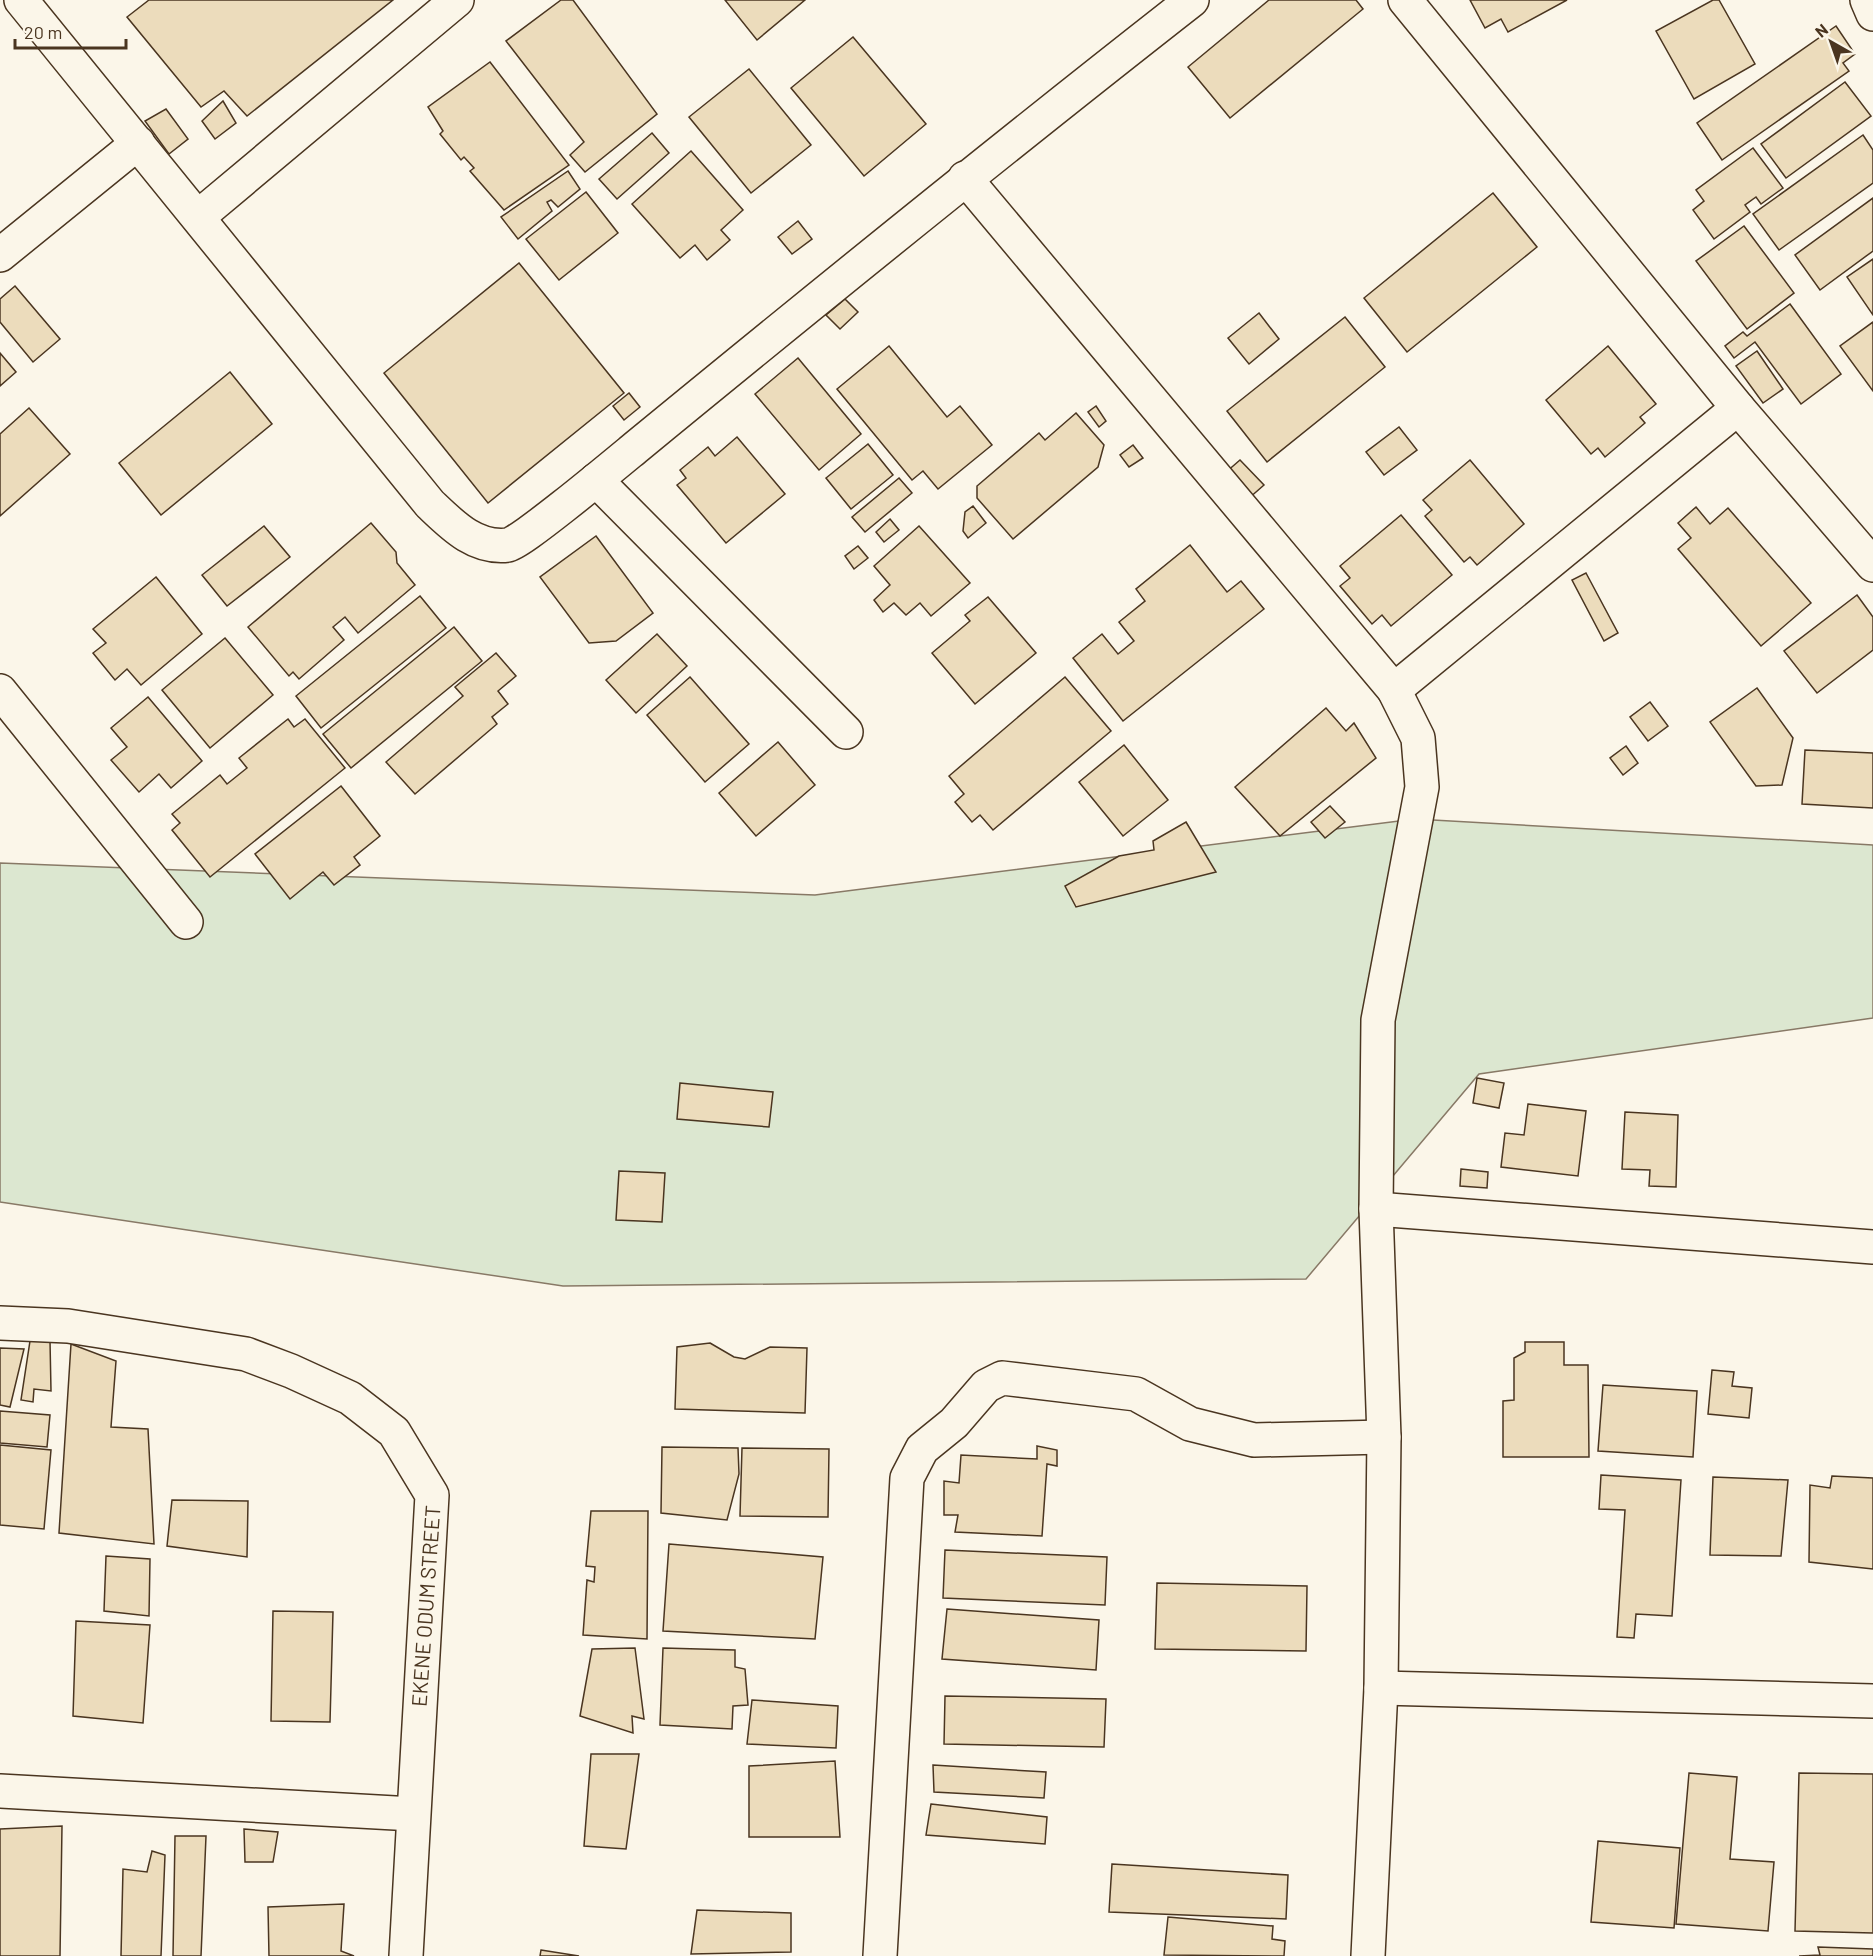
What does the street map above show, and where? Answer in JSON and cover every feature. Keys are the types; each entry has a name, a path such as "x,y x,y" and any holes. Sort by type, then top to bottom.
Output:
{"street":[{"path":"21,0 430,504 449,523 478,543 510,545 596,480 964,178 1192,0"},
{"path":"198,217 457,0"},
{"path":"1405,0 1738,408 1873,565"},
{"path":"1867,0 1873,14"},
{"path":"0,255 138,143"},
{"path":"964,178 1394,690 1418,738 1422,787 1378,1020 1376,1209 1384,1437 1381,1688 1368,1956"},
{"path":"1394,690 1738,408"},
{"path":"596,480 846,732"},
{"path":"0,691 186,922"},
{"path":"1376,1209 1873,1247"},
{"name":"EKENE ODUM STREET","path":"0,1323 68,1326 246,1354 291,1371 350,1398 394,1432 432,1495 412,1814 406,1956"},
{"path":"880,1956 908,1478 922,1449 954,1423 986,1386 1002,1378 1136,1394 1190,1424 1254,1440 1384,1437"},
{"path":"1381,1688 1873,1701"},
{"path":"0,1791 412,1814"}],"green space":[{"path":"1415,819 1873,845 1873,1018 1479,1074 1306,1279 563,1286 0,1202 0,863 815,895"}],"building":[{"path":"149,0 393,0 247,116 224,91 201,107 127,17"},
{"path":"561,0 573,0 657,114 585,172 570,155 584,142 506,41"},
{"path":"725,0 805,0 757,40"},
{"path":"1269,0 1356,0 1363,9 1230,118 1188,67"},
{"path":"1470,0 1567,0 1508,32 1501,19 1485,28"},
{"path":"1713,0 1719,0 1755,64 1694,99 1656,31"},
{"path":"1836,26 1855,54 1843,63 1849,71 1722,160 1697,123"},
{"path":"853,37 926,124 864,176 791,88"},
{"path":"490,62 569,165 504,210 470,171 474,168 464,157 461,160 440,134 443,131 428,107"},
{"path":"749,69 811,145 751,193 689,117"},
{"path":"1845,82 1871,116 1786,178 1761,144"},
{"path":"223,101 236,123 215,139 202,121"},
{"path":"166,109 188,139 169,154 145,121"},
{"path":"652,133 669,153 617,199 599,179"},
{"path":"1863,135 1873,150 1873,183 1779,250 1753,214"},
{"path":"1753,148 1783,188 1761,204 1756,197 1745,205 1750,212 1714,239 1693,210 1704,201 1696,190"},
{"path":"691,151 743,210 721,230 730,240 707,260 695,245 680,258 632,204"},
{"path":"568,171 580,189 558,207 551,200 547,202 552,211 518,239 501,217"},
{"path":"586,192 618,233 559,280 526,239"},
{"path":"1493,193 1537,247 1407,352 1364,298"},
{"path":"1873,198 1873,251 1820,290 1795,255"},
{"path":"798,221 812,239 792,254 778,237"},
{"path":"1744,226 1794,293 1747,329 1696,261"},
{"path":"1873,259 1873,315 1847,277"},
{"path":"519,263 624,393 488,503 384,373"},
{"path":"15,286 60,339 33,362 0,322 0,299"},
{"path":"845,299 858,312 840,329 826,315"},
{"path":"1790,304 1841,374 1801,404 1755,342 1734,358 1725,346 1743,332 1747,336"},
{"path":"1259,313 1279,339 1249,364 1228,338"},
{"path":"1345,317 1385,367 1267,462 1227,411"},
{"path":"1873,322 1873,391 1840,346"},
{"path":"889,346 947,417 960,406 992,445 938,489 923,471 912,480 837,389"},
{"path":"1608,346 1656,404 1640,417 1645,423 1605,457 1598,448 1591,454 1546,400"},
{"path":"1757,351 1783,389 1763,403 1736,366"},
{"path":"0,353 16,372 0,386"},
{"path":"798,358 861,434 819,470 755,394"},
{"path":"230,372 272,424 161,515 119,463"},
{"path":"629,393 640,407 624,420 613,406"},
{"path":"1096,406 1106,421 1099,427 1088,412"},
{"path":"29,408 70,454 0,516 0,434"},
{"path":"1076,413 1104,445 1098,467 1013,539 977,498 977,486 1039,433 1045,440"},
{"path":"1399,427 1417,450 1384,475 1366,452"},
{"path":"737,437 785,494 726,543 677,485 686,478 680,470 708,447 715,456"},
{"path":"868,444 893,475 851,509 826,478"},
{"path":"1133,445 1143,458 1129,467 1120,455"},
{"path":"1240,460 1264,485 1248,499 1225,473"},
{"path":"1470,460 1524,524 1477,565 1470,557 1464,562 1425,516 1432,510 1423,500"},
{"path":"899,478 912,493 865,532 852,517"},
{"path":"973,506 986,523 968,538 963,531 965,512"},
{"path":"1696,507 1710,524 1728,508 1811,603 1761,646 1678,549 1691,538 1678,523"},
{"path":"1401,515 1452,575 1391,626 1382,615 1372,624 1340,586 1350,578 1340,566"},
{"path":"890,519 899,530 884,542 876,532"},
{"path":"371,523 396,552 397,563 415,585 358,633 345,617 333,627 344,640 299,679 293,672 289,676 248,627"},
{"path":"264,526 290,557 227,606 202,575"},
{"path":"919,526 970,583 931,616 920,603 906,615 894,603 883,612 874,600 890,585 874,566"},
{"path":"596,536 653,613 616,641 589,643 540,577"},
{"path":"1190,545 1227,592 1241,581 1264,609 1123,721 1073,658 1102,634 1118,654 1134,641 1119,622 1145,601 1136,589"},
{"path":"858,546 868,558 854,569 845,556"},
{"path":"1586,573 1618,633 1604,641 1572,580"},
{"path":"156,577 202,634 141,685 127,669 115,680 93,653 106,643 93,629"},
{"path":"1857,595 1873,617 1873,650 1817,693 1784,651"},
{"path":"420,596 446,628 321,728 296,696"},
{"path":"988,597 1036,653 975,704 932,653 970,621 965,615"},
{"path":"454,627 482,661 351,768 323,734"},
{"path":"657,634 687,666 636,713 606,680"},
{"path":"225,638 273,695 210,748 162,690"},
{"path":"496,653 516,676 498,691 508,704 492,717 497,724 415,794 386,762 463,696 455,687"},
{"path":"690,677 749,744 705,782 647,715"},
{"path":"1065,677 1111,731 993,830 980,815 972,822 955,802 964,794 949,776"},
{"path":"1757,688 1793,738 1782,785 1756,786 1710,722"},
{"path":"148,697 202,761 171,788 159,774 139,792 111,760 127,747 111,728"},
{"path":"1650,702 1668,726 1648,741 1630,717"},
{"path":"1326,708 1346,731 1354,723 1376,758 1280,836 1235,787"},
{"path":"288,719 294,727 305,719 345,768 210,877 172,830 180,823 172,814 220,775 227,784 247,768 239,758"},
{"path":"778,742 815,785 756,836 719,793"},
{"path":"1124,745 1168,800 1123,836 1079,782"},
{"path":"1626,746 1638,763 1623,775 1610,758"},
{"path":"1805,750 1873,753 1873,808 1802,804"},
{"path":"341,786 380,836 354,857 360,865 334,885 323,872 290,899 255,854"},
{"path":"1330,806 1345,822 1325,838 1311,822"},
{"path":"1186,822 1216,872 1076,907 1065,886 1119,856 1154,850 1153,841"},
{"path":"1477,1078 1504,1083 1499,1108 1473,1103"},
{"path":"680,1083 773,1092 769,1127 677,1119"},
{"path":"1528,1104 1586,1111 1578,1176 1501,1167 1505,1133 1524,1135"},
{"path":"1625,1112 1678,1115 1676,1187 1649,1186 1650,1170 1622,1169"},
{"path":"1461,1169 1488,1172 1487,1188 1460,1186"},
{"path":"619,1171 665,1173 662,1222 616,1220"},
{"path":"30,1341 50,1341 51,1391 34,1389 33,1402 21,1400"},
{"path":"1525,1342 1564,1342 1564,1365 1588,1365 1589,1457 1503,1457 1503,1401 1514,1400 1514,1358 1525,1352"},
{"path":"710,1343 734,1357 745,1359 770,1347 807,1348 805,1413 675,1409 677,1347"},
{"path":"71,1344 116,1361 111,1427 148,1429 154,1544 59,1533"},
{"path":"0,1348 24,1349 10,1407 0,1405"},
{"path":"1712,1370 1734,1372 1732,1386 1752,1388 1749,1418 1708,1414"},
{"path":"1603,1385 1697,1391 1693,1457 1598,1451"},
{"path":"0,1411 50,1415 47,1447 0,1443"},
{"path":"0,1445 51,1450 44,1529 0,1525"},
{"path":"1037,1446 1057,1450 1057,1466 1047,1464 1042,1536 955,1532 958,1515 944,1515 944,1481 959,1483 961,1455 1037,1459"},
{"path":"662,1447 738,1448 739,1474 727,1520 661,1513"},
{"path":"742,1448 829,1449 828,1517 740,1516"},
{"path":"1601,1475 1681,1480 1672,1616 1636,1614 1634,1638 1617,1637 1625,1510 1599,1509"},
{"path":"1832,1476 1873,1478 1873,1569 1809,1562 1810,1485 1830,1488"},
{"path":"1713,1477 1788,1480 1781,1556 1710,1555"},
{"path":"172,1500 248,1501 247,1557 167,1546"},
{"path":"591,1511 648,1511 647,1639 583,1635 587,1580 594,1582 595,1567 586,1566"},
{"path":"669,1544 823,1557 815,1639 663,1631"},
{"path":"945,1550 1107,1557 1105,1605 943,1598"},
{"path":"106,1556 150,1559 149,1616 104,1611"},
{"path":"1157,1583 1307,1586 1306,1651 1155,1649"},
{"path":"947,1609 1099,1620 1096,1670 942,1659"},
{"path":"273,1611 333,1612 330,1722 271,1721"},
{"path":"76,1621 150,1625 143,1723 73,1716"},
{"path":"635,1648 644,1719 632,1716 633,1733 580,1716 592,1649"},
{"path":"663,1648 735,1650 735,1667 745,1669 748,1705 733,1706 732,1729 660,1725"},
{"path":"945,1696 1106,1699 1104,1747 944,1744"},
{"path":"752,1700 838,1706 836,1748 747,1744"},
{"path":"591,1754 639,1754 626,1849 584,1846"},
{"path":"835,1761 840,1837 749,1837 749,1766"},
{"path":"933,1765 1046,1772 1044,1798 934,1792"},
{"path":"1689,1773 1737,1777 1730,1859 1774,1862 1768,1931 1676,1924"},
{"path":"1799,1773 1873,1774 1873,1933 1795,1931"},
{"path":"931,1804 1047,1817 1045,1844 926,1835"},
{"path":"62,1826 60,1956 0,1956 0,1829"},
{"path":"244,1829 278,1832 273,1862 245,1862"},
{"path":"175,1836 206,1836 201,1956 173,1956"},
{"path":"1598,1841 1680,1848 1674,1928 1591,1922"},
{"path":"152,1851 165,1855 161,1956 121,1956 123,1869 147,1872"},
{"path":"1112,1864 1288,1875 1286,1919 1109,1912"},
{"path":"344,1904 341,1951 354,1956 269,1956 268,1907"},
{"path":"697,1910 791,1913 791,1952 691,1954"},
{"path":"1168,1917 1273,1926 1272,1939 1285,1941 1284,1956 1164,1955"},
{"path":"1818,1947 1873,1949 1873,1956 1799,1956 1820,1955"},
{"path":"541,1950 579,1956 540,1956"}]}
